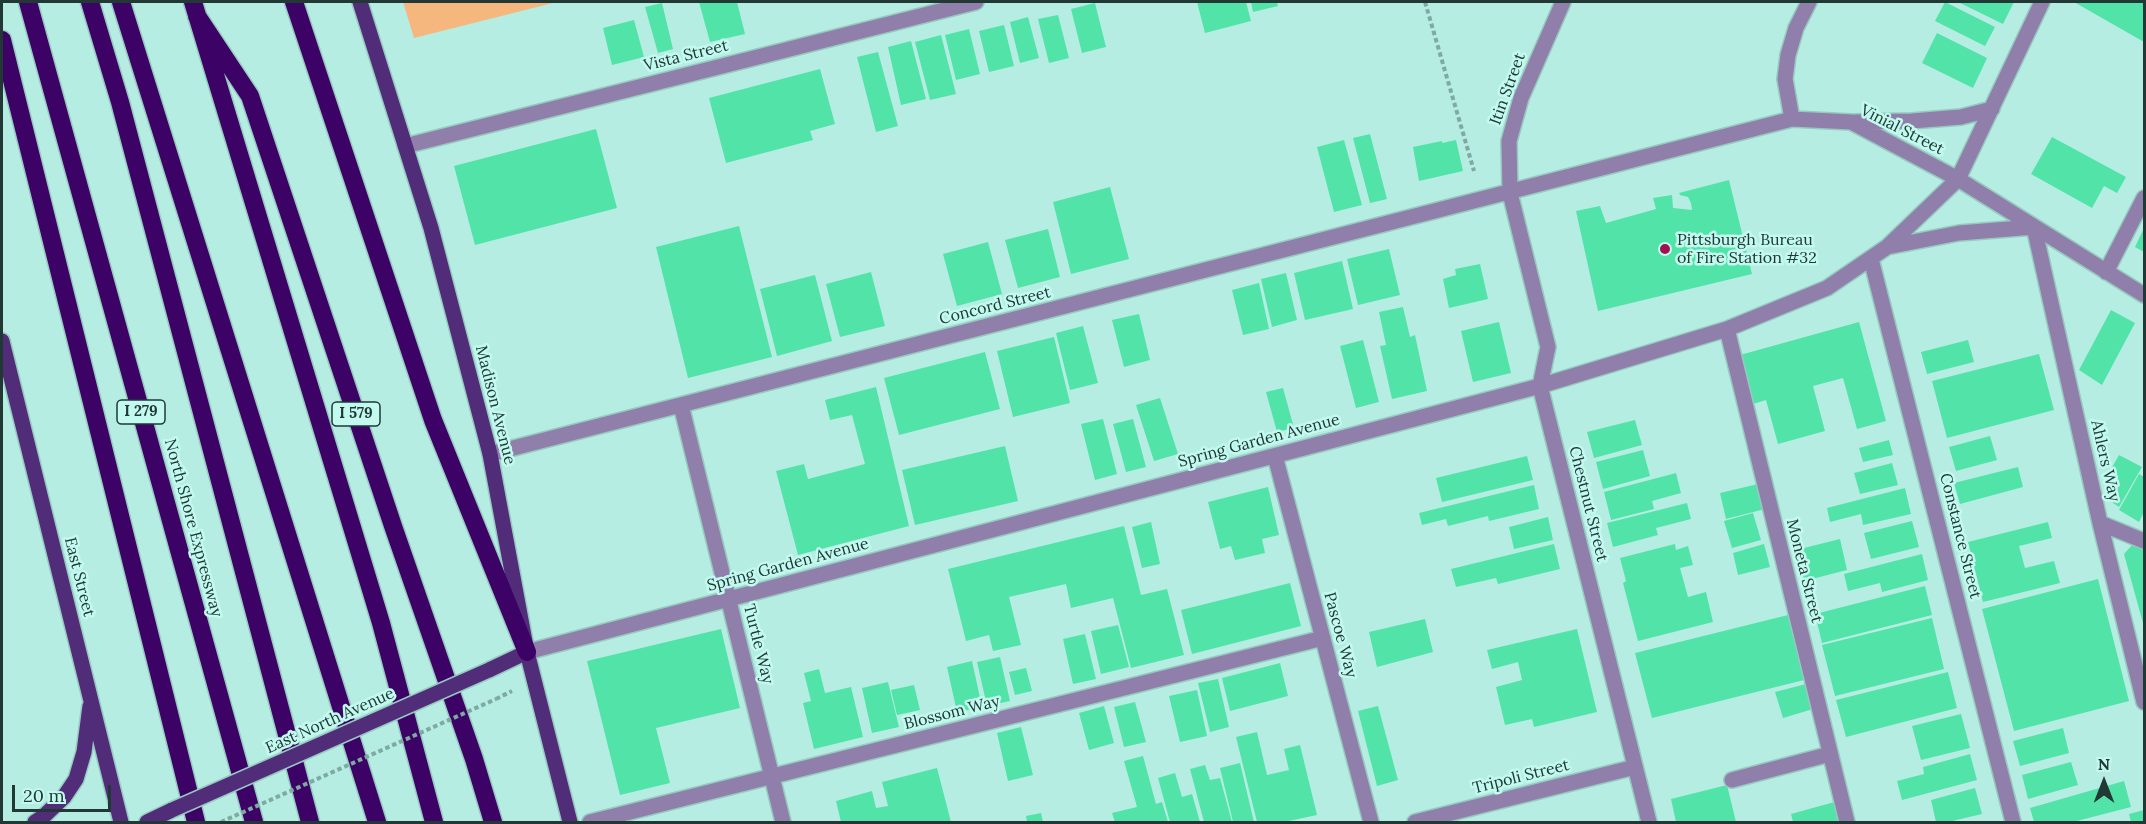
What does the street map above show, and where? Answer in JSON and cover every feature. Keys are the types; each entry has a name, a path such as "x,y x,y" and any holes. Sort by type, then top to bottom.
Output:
{"highway":[{"name":"North Shore Expressway","path":"28,2 254,822"},
{"path":"90,2 120,102 310,822"},
{"path":"121,2 377,822"},
{"path":"294,2 432,420 527,652"},
{"path":"195,9 381,623 434,822"},
{"name":"I 579","path":"195,9 250,96 494,822"},
{"path":"2,40 196,822"}],"main road":[{"name":"Madison Avenue","path":"360,2 431,228 490,454 527,652 570,822"},
{"name":"East Street","path":"2,341 121,822"},
{"name":"East North Avenue","path":"147,822 527,652"},
{"path":"34,822 64,797 75,779 84,752 91,697"}],"street":[{"name":"Vista Street","path":"405,146 976,2"},
{"name":"Itin Street","path":"1510,193 1509,141 1521,98 1563,2"},
{"path":"1792,119 1785,79 1788,55 1796,28 1809,2"},
{"path":"1958,179 2042,2"},
{"path":"1851,122 1961,117 1992,109"},
{"name":"Vinial Street","path":"1510,193 1792,119 1851,122 1958,179 2145,295"},
{"name":"Spring Garden Avenue","path":"527,652 1540,386 1726,329 1827,288 1887,247 1958,179"},
{"name":"Chestnut Street","path":"1510,193 1548,347 1540,386 1649,822"},
{"name":"Concord Street","path":"490,454 1510,193"},
{"path":"2106,272 2145,198"},
{"path":"1887,247 1967,232 2034,227"},
{"name":"Ahlers Way","path":"2034,227 2100,523 2145,702"},
{"name":"Constance Street","path":"1871,259 2013,822"},
{"name":"Moneta Street","path":"1726,329 1847,822"},
{"name":"Turtle Way","path":"681,405 783,822"},
{"name":"Pascoe Way","path":"1275,456 1371,822"},
{"path":"2100,523 2145,541"},
{"name":"Blossom Way","path":"590,822 1323,638"},
{"path":"1732,780 1830,754"},
{"name":"Tripoli Street","path":"1415,822 1456,818 1635,767"}],"path":[{"path":"1425,2 1474,171"},
{"path":"220,822 496,699"}],"shaded area":[{"path":"403,2 557,2 414,38"}],"building":[{"path":"699,2 737,2 745,34 710,42"},
{"path":"1197,2 1246,2 1251,21 1205,33"},
{"path":"1251,2 1277,2 1278,6 1253,12"},
{"path":"1945,2 1995,27 1985,46 1935,21"},
{"path":"1958,2 2014,2 2003,24"},
{"path":"2074,2 2144,2 2144,42"},
{"path":"662,3 673,49 658,53 645,7"},
{"path":"1095,3 1106,47 1082,53 1071,9"},
{"path":"1058,15 1069,58 1049,63 1038,19"},
{"path":"1028,17 1039,58 1020,63 1010,22"},
{"path":"634,20 644,57 612,65 603,28"},
{"path":"1004,25 1014,66 989,72 979,31"},
{"path":"969,29 980,74 956,80 945,35"},
{"path":"1937,33 1987,58 1973,88 1922,63"},
{"path":"941,35 956,94 930,100 915,42"},
{"path":"911,41 926,99 901,105 888,47"},
{"path":"878,52 898,126 876,132 857,57"},
{"path":"820,69 835,124 810,131 813,140 726,163 709,98"},
{"path":"596,129 617,208 475,245 454,166"},
{"path":"1370,134 1387,199 1370,203 1353,138"},
{"path":"2052,137 2126,177 2117,193 2104,186 2092,208 2031,174"},
{"path":"1344,140 1362,205 1334,212 1317,147"},
{"path":"1456,140 1463,171 1419,181 1413,147"},
{"name":"Pittsburgh Bureau of Fire Station #32","path":"1729,180 1752,274 1598,311 1576,211 1600,206 1606,223 1656,209 1653,198 1672,195 1673,208 1692,210 1688,197 1679,193"},
{"path":"1110,187 1129,259 1071,274 1053,202"},
{"path":"739,226 772,357 688,378 656,247"},
{"path":"2144,228 2144,252 2135,247"},
{"path":"1048,229 1060,277 1018,288 1005,240"},
{"path":"988,242 1002,294 957,306 943,254"},
{"path":"1389,249 1400,295 1358,305 1347,259"},
{"path":"1342,261 1353,309 1305,320 1294,273"},
{"path":"1480,264 1488,299 1449,308 1443,279 1456,275 1455,269"},
{"path":"871,272 885,326 840,337 826,284"},
{"path":"1286,273 1297,320 1272,327 1261,279"},
{"path":"815,275 832,341 777,356 760,289"},
{"path":"1259,283 1269,329 1243,335 1232,290"},
{"path":"1403,307 1410,337 1415,335 1427,391 1392,399 1380,346 1386,345 1379,312"},
{"path":"2111,310 2135,323 2102,385 2079,370"},
{"path":"1139,314 1150,360 1124,367 1112,320"},
{"path":"1499,322 1511,373 1473,382 1461,331"},
{"path":"1859,322 1886,421 1857,429 1843,378 1813,386 1825,431 1778,444 1766,400 1753,404 1740,355"},
{"path":"1083,326 1098,383 1070,390 1056,333"},
{"path":"1054,337 1070,403 1013,417 997,351"},
{"path":"1363,340 1379,402 1356,408 1340,346"},
{"path":"1968,340 1974,362 1927,374 1921,352"},
{"path":"985,352 1000,409 899,435 884,378"},
{"path":"2039,354 2054,410 1947,438 1932,381"},
{"path":"876,387 909,526 798,555 776,471 804,464 808,479 865,464 852,415 830,420 825,400"},
{"path":"1283,388 1294,428 1277,432 1266,392"},
{"path":"1160,398 1178,454 1154,461 1136,405"},
{"path":"1103,419 1117,474 1095,480 1081,424"},
{"path":"1133,419 1146,467 1126,472 1113,424"},
{"path":"1635,420 1642,445 1594,458 1587,432"},
{"path":"1990,436 1997,460 1956,471 1949,447"},
{"path":"1889,440 1893,455 1863,462 1859,448"},
{"path":"1005,446 1018,501 915,525 902,470"},
{"path":"1643,450 1650,476 1603,489 1596,462"},
{"path":"2119,455 2142,467 2119,507 2113,503 2106,478"},
{"path":"1527,456 1533,480 1442,502 1436,478"},
{"path":"1892,463 1898,485 1860,494 1854,473"},
{"path":"2018,467 2023,487 1960,504 1954,483"},
{"path":"1676,473 1681,493 1652,501 1654,509 1611,520 1604,492"},
{"path":"2139,474 2144,477 2144,512 2139,522 2119,510"},
{"path":"1758,484 1765,509 1726,519 1720,493"},
{"path":"1534,485 1539,509 1489,521 1488,516 1448,526 1446,519 1422,525 1419,513"},
{"path":"1268,487 1279,535 1262,539 1265,553 1235,560 1231,546 1220,549 1208,502"},
{"path":"1905,488 1911,514 1863,525 1861,514 1830,522 1827,508"},
{"path":"1687,503 1691,519 1656,528 1658,535 1613,547 1607,523"},
{"path":"1753,513 1761,540 1732,548 1724,521"},
{"path":"1548,517 1553,540 1514,549 1509,527"},
{"path":"1912,521 1919,547 1871,559 1864,533"},
{"path":"1151,522 1160,564 1142,568 1132,527"},
{"path":"2048,522 2052,538 2019,546 2025,568 2054,561 2060,583 1983,602 1968,542"},
{"path":"1124,526 1141,595 1167,589 1184,655 1131,668 1113,598 1071,608 1066,584 1009,597 1021,645 993,651 989,635 966,641 948,569"},
{"path":"1840,539 1847,570 1804,581 1796,550"},
{"path":"1554,544 1560,569 1498,584 1496,578 1456,587 1451,569"},
{"path":"1675,544 1676,550 1688,546 1693,565 1680,568 1688,597 1706,592 1713,622 1638,641 1623,583 1626,581 1620,558"},
{"path":"1764,544 1770,567 1738,575 1733,553"},
{"path":"2133,544 2144,549 2144,627 2124,554"},
{"path":"1922,554 1928,580 1882,592 1880,583 1848,591 1844,574"},
{"path":"2098,579 2129,701 2014,731 1982,609"},
{"path":"1290,583 1301,626 1192,654 1181,610"},
{"path":"1925,586 1932,615 1822,643 1815,614"},
{"path":"1792,614 1808,679 1652,718 1635,653"},
{"path":"1932,618 1944,669 1835,696 1822,645"},
{"path":"1425,619 1433,652 1377,667 1369,632"},
{"path":"1118,625 1129,667 1101,674 1091,631"},
{"path":"721,629 740,708 656,728 670,783 620,795 587,661"},
{"path":"1577,629 1597,712 1534,727 1532,719 1505,725 1496,687 1522,680 1518,662 1492,669 1487,650"},
{"path":"1085,634 1096,679 1073,684 1063,639"},
{"path":"1000,657 1010,701 987,706 977,662"},
{"path":"972,661 982,707 957,712 947,667"},
{"path":"1280,663 1288,696 1230,711 1222,678"},
{"path":"1026,668 1032,691 1015,695 1009,672"},
{"path":"819,669 825,693 851,687 863,737 814,749 803,703 811,701 804,673"},
{"path":"1948,672 1957,708 1846,737 1836,700"},
{"path":"1218,679 1229,727 1210,732 1198,683"},
{"path":"888,682 899,727 872,733 862,688"},
{"path":"1806,684 1813,709 1783,718 1775,692"},
{"path":"914,685 920,710 897,715 891,690"},
{"path":"1197,690 1207,736 1180,742 1169,696"},
{"path":"1135,702 1146,742 1124,747 1114,707"},
{"path":"1104,706 1114,743 1089,750 1079,713"},
{"path":"1378,706 1398,780 1377,786 1358,711"},
{"path":"1961,714 1970,748 1921,760 1912,726"},
{"path":"1021,727 1033,775 1008,781 997,733"},
{"path":"2063,728 2069,753 2020,766 2013,741"},
{"path":"1257,732 1267,775 1289,770 1284,749 1300,745 1317,815 1284,822 1257,822 1236,737"},
{"path":"1970,754 1977,780 1902,800 1897,781 1924,774 1923,767"},
{"path":"1143,756 1156,804 1162,802 1168,822 1115,822 1112,813 1137,807 1124,761"},
{"path":"2071,762 2078,785 2028,799 2022,775"},
{"path":"1240,763 1254,822 1233,822 1220,768"},
{"path":"1205,765 1210,780 1220,778 1232,822 1204,822 1190,769"},
{"path":"937,768 951,822 841,822 836,801 872,791 876,808 888,806 882,782"},
{"path":"1175,773 1182,797 1192,794 1200,822 1170,822 1158,778"},
{"path":"2124,781 2131,807 2073,822 2034,822 2030,808"},
{"path":"1727,785 1736,822 1676,822 1671,799"},
{"path":"1975,788 1982,814 1948,822 1936,822 1931,800"},
{"path":"1838,801 1843,822 1793,822 1791,814"},
{"path":"2144,810 2144,822 2131,822 2129,814"},
{"path":"1041,813 1043,822 1027,822 1026,816"}],"place":[{"name":"Pittsburgh Bureau of Fire Station #32","path":"1665,249"}]}
